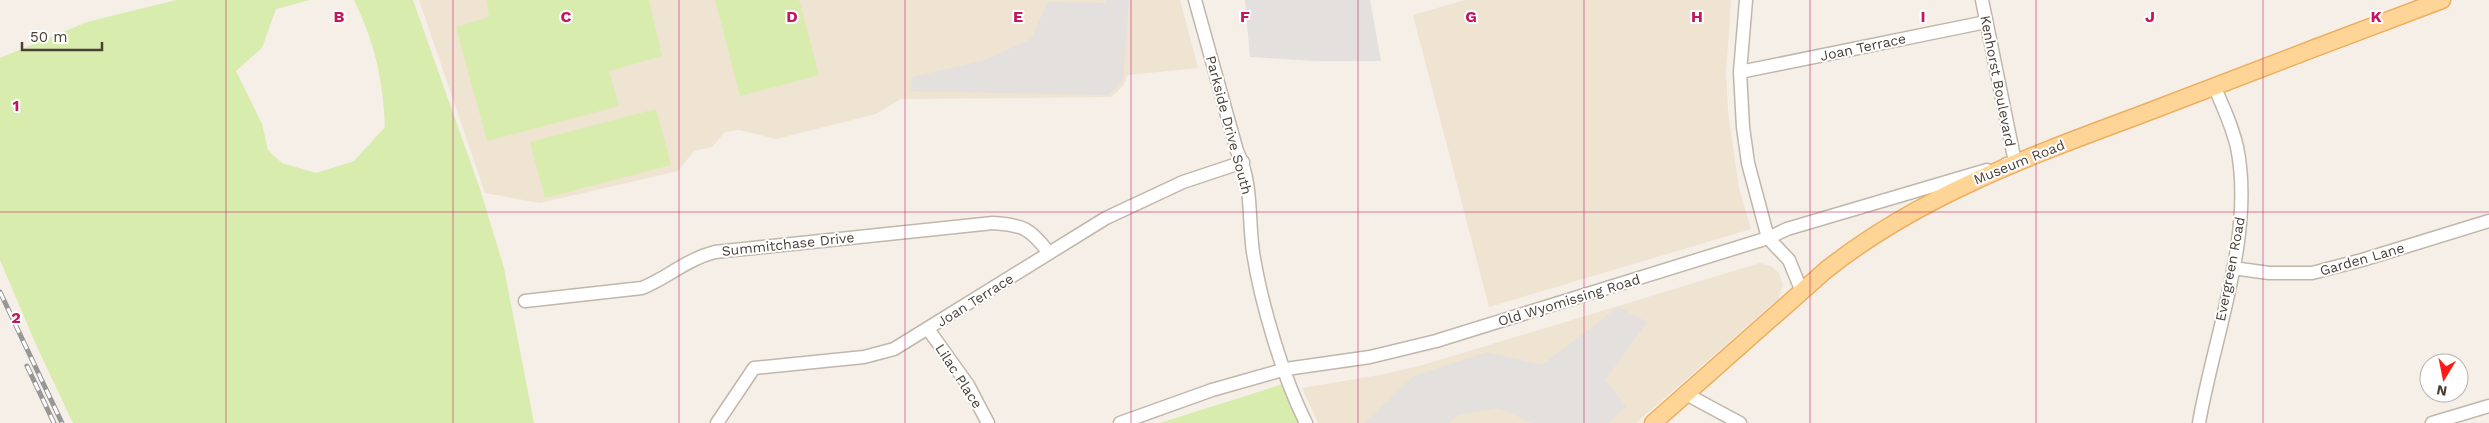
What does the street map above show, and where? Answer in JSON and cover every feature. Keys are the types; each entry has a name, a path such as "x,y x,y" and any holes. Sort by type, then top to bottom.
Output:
{"main road":[{"name":"Museum Road","path":"1653,423 1850,251 1916,208 2015,162 2442,0"}],"street":[{"name":"Parkside Drive South","path":"1194,0 1238,151 1243,162 1250,201 1255,262 1274,338 1286,369 1295,401 1306,423"},
{"path":"1746,0 1740,72 1742,119 1748,164 1768,238 1789,260 1802,292"},
{"name":"Kenhorst Boulevard","path":"1982,0 2015,162"},
{"name":"Joan Terrace","path":"1740,72 1986,22"},
{"name":"Evergreen Road","path":"2199,423 2233,268 2241,221 2240,167 2232,128 2214,86"},
{"name":"Joan Terrace","path":"717,423 754,368 873,356 898,347 1106,218 1183,182 1243,162"},
{"name":"Old Wyomissing Road","path":"1120,423 1212,390 1286,369 1408,348 1768,238 1787,228 2015,162"},
{"name":"Garden Lane","path":"2233,268 2291,274 2322,271 2489,221"},
{"name":"Summitchase Drive","path":"525,301 642,288 656,282 694,259 715,252 993,223 1018,225 1033,234 1049,253"},
{"name":"Lilac Place","path":"928,329 968,385 988,423"},
{"path":"1686,394 1740,423"},
{"path":"2432,423 2489,406"}],"shaded area":[{"path":"419,0 1180,0 1198,68 1127,75 1124,85 1111,97 901,99 876,114 776,139 739,130 725,132 712,147 694,151 678,171 540,203 485,193"},
{"path":"1107,0 1129,0 1123,81 1108,95 911,91 912,77 983,61 1031,39 1048,2 1106,3"},
{"path":"1245,0 1370,0 1381,61 1315,61 1250,57"},
{"path":"1465,0 1731,0 1726,73 1728,111 1739,188 1751,229 1489,307 1413,15"},
{"path":"1760,263 1771,266 1779,273 1783,285 1778,299 1636,423 1318,423 1302,388 1385,374 1423,365"},
{"path":"1618,307 1647,322 1605,380 1626,406 1608,423 1532,423 1499,408 1458,415 1449,423 1364,423 1414,376 1487,352 1542,365"}],"green space":[{"path":"176,0 310,0 276,9 262,48 236,71 262,124 268,150 282,163 316,173 354,161 385,127 377,62 354,0 413,0 480,189 504,268 534,423 73,423 37,347 0,260 0,58 87,22"},
{"path":"487,0 649,0 662,56 609,71 619,106 487,141 456,27 489,17"},
{"path":"715,0 799,0 819,75 740,96"},
{"path":"656,109 671,165 545,198 530,142"},
{"path":"1283,384 1299,423 1160,423"}],"railway":[{"path":"0,292 62,423"},
{"path":"27,366 54,423"}]}
